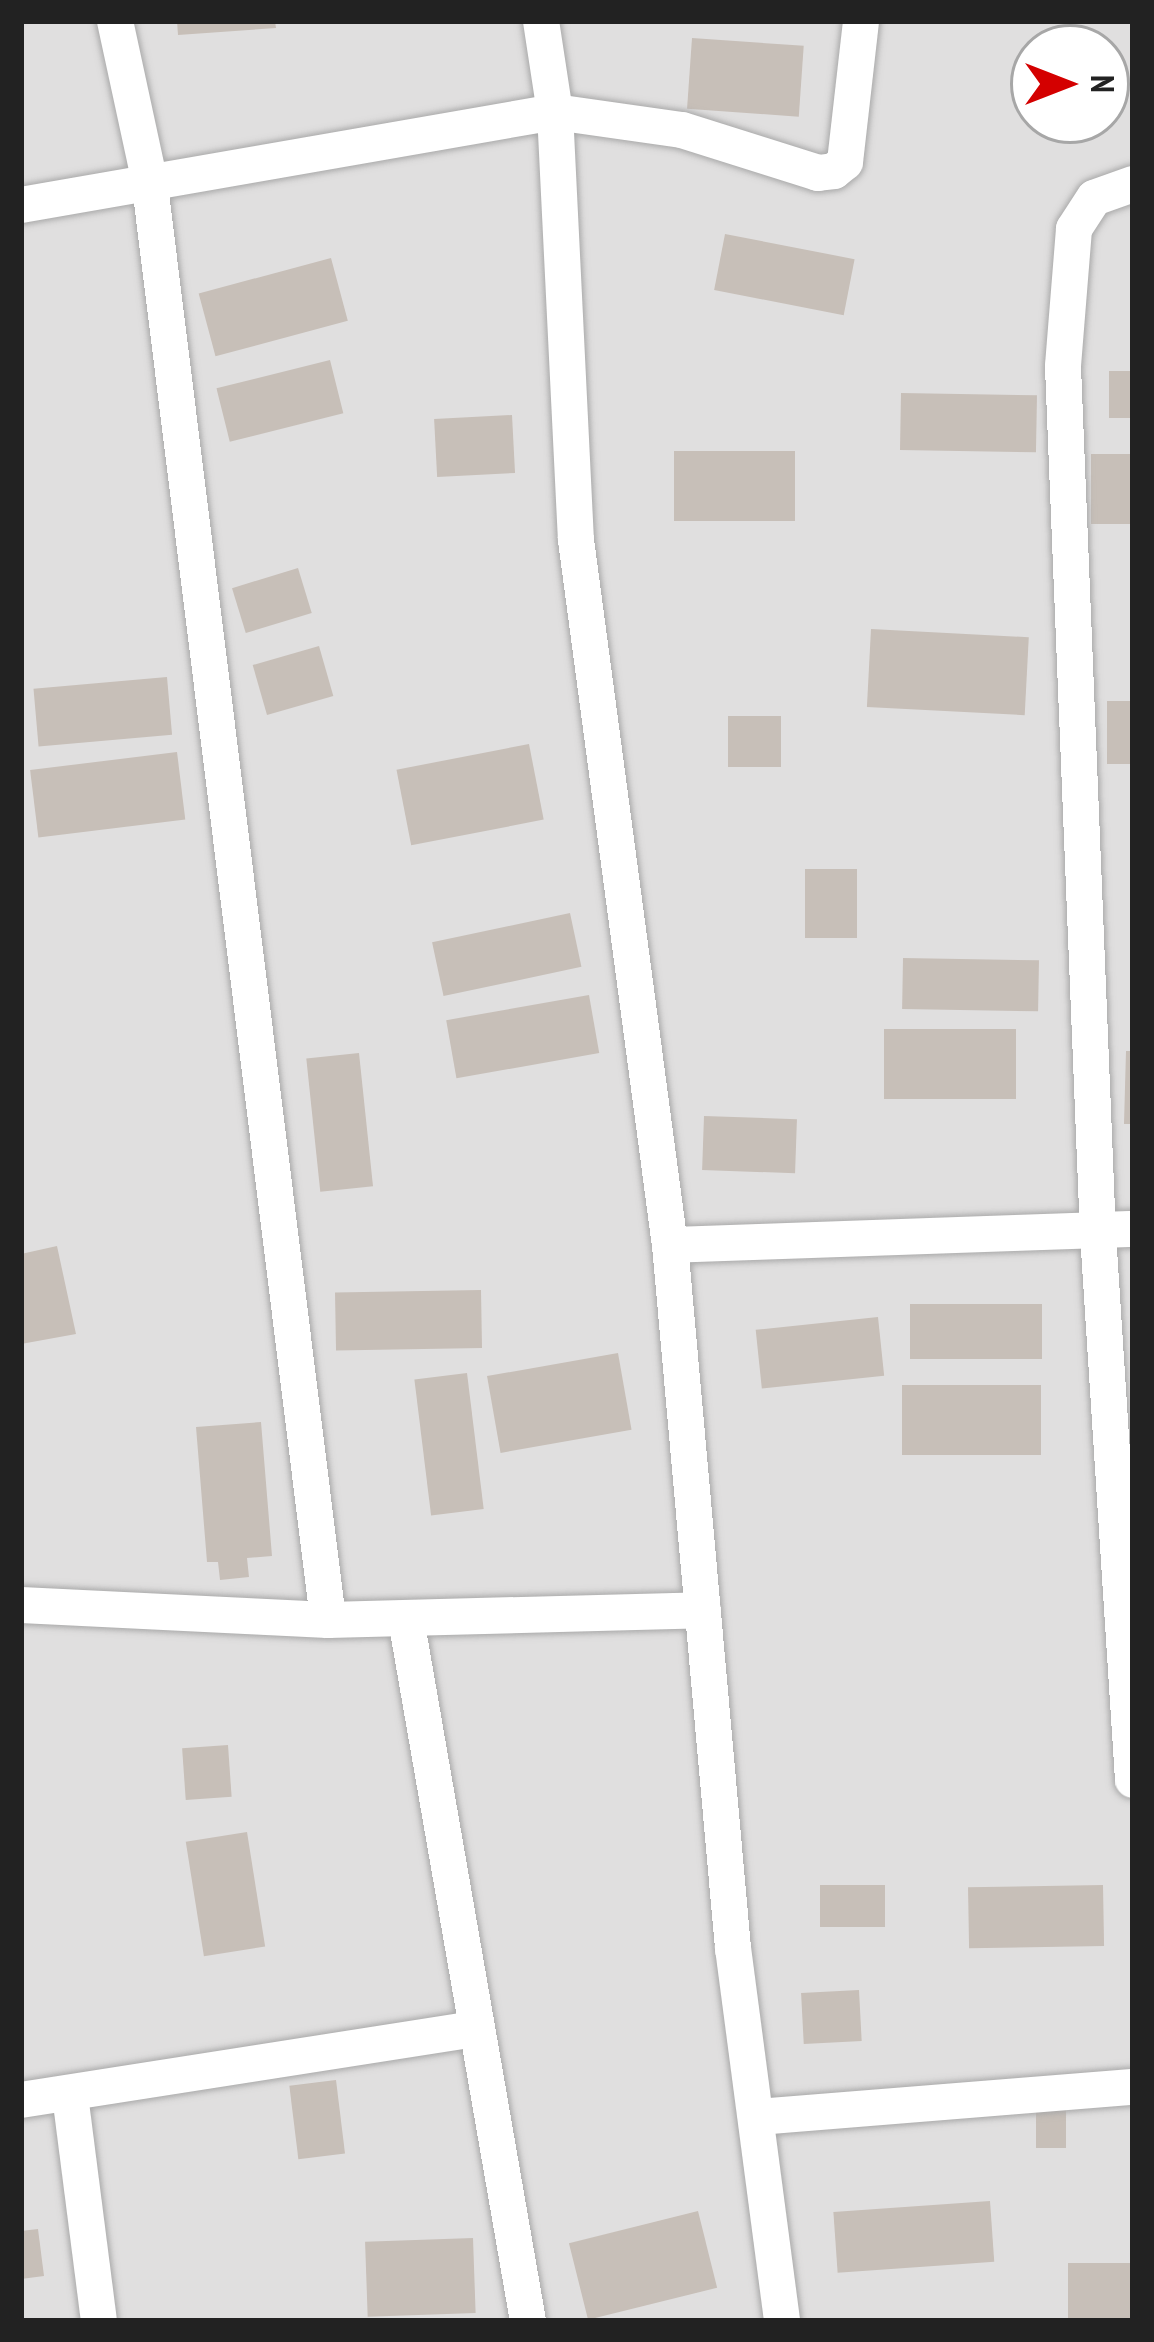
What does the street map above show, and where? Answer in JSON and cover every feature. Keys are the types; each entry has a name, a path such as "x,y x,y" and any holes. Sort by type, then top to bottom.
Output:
{"street":[{"path":"115,21 149,178 328,1620"},
{"path":"541,21 554,112 576,540 670,1245 733,1948 782,2321"},
{"path":"21,205 149,178 554,112 682,130 818,173 834,171 845,162 861,21"},
{"path":"1133,184 1094,198 1074,230 1066,290 1115,1231 1133,1780"},
{"path":"670,1245 1115,1231"},
{"path":"21,1605 328,1620 703,1610"},
{"path":"406,1619 473,2029 528,2321"},
{"path":"21,2100 473,2029"},
{"path":"758,2117 1133,2087"},
{"path":"70,2095 99,2321"}],"shaded area":[{"path":"21,21 1133,21 1133,2321 21,2321"}],"building":[{"path":"177,21 275,21 276,28 178,35"},
{"path":"692,38 804,46 799,117 687,109"},
{"path":"725,234 855,259 844,315 714,290"},
{"path":"331,258 348,321 215,356 199,293"},
{"path":"330,360 343,413 230,442 216,388"},
{"path":"1109,371 1133,371 1133,418 1109,418"},
{"path":"901,393 1037,395 1036,452 900,450"},
{"path":"512,415 515,473 437,477 434,419"},
{"path":"674,451 795,451 795,521 674,521"},
{"path":"1091,454 1133,454 1133,524 1091,524"},
{"path":"298,568 312,613 246,633 232,588"},
{"path":"871,629 1029,637 1025,715 867,707"},
{"path":"319,646 333,696 267,715 253,665"},
{"path":"167,677 172,735 39,746 34,689"},
{"path":"1107,701 1133,701 1133,764 1107,764"},
{"path":"728,716 781,716 781,767 728,767"},
{"path":"529,744 544,820 411,845 396,770"},
{"path":"177,752 185,819 38,838 30,770"},
{"path":"805,869 857,869 857,938 805,938"},
{"path":"570,913 581,967 444,996 432,942"},
{"path":"903,958 1039,960 1038,1011 902,1009"},
{"path":"589,995 599,1053 456,1078 446,1020"},
{"path":"884,1029 1016,1029 1016,1099 884,1099"},
{"path":"1126,1051 1133,1051 1133,1124 1124,1124"},
{"path":"359,1053 373,1186 320,1192 306,1059"},
{"path":"704,1116 797,1119 795,1173 702,1170"},
{"path":"57,1246 76,1334 21,1344 21,1254"},
{"path":"481,1290 482,1348 336,1351 335,1293"},
{"path":"910,1304 1042,1304 1042,1359 910,1359"},
{"path":"878,1317 884,1376 762,1389 756,1330"},
{"path":"618,1353 632,1430 501,1453 487,1376"},
{"path":"467,1373 484,1509 431,1515 414,1379"},
{"path":"902,1385 1041,1385 1041,1455 902,1455"},
{"path":"261,1422 272,1556 247,1558 249,1577 220,1580 218,1562 207,1562 196,1427"},
{"path":"228,1745 232,1797 186,1800 182,1748"},
{"path":"247,1832 265,1947 204,1956 186,1842"},
{"path":"820,1885 885,1885 885,1927 820,1927"},
{"path":"1103,1885 1104,1946 969,1948 968,1887"},
{"path":"859,1990 862,2041 804,2044 801,1993"},
{"path":"336,2080 345,2153 298,2159 289,2086"},
{"path":"1036,2098 1066,2098 1066,2148 1036,2148"},
{"path":"990,2201 994,2262 838,2273 833,2212"},
{"path":"698,2211 717,2288 588,2320 569,2243"},
{"path":"38,2229 44,2276 21,2279 21,2231"},
{"path":"473,2238 476,2313 368,2317 365,2242"},
{"path":"1068,2263 1133,2263 1133,2320 1068,2320"}]}
